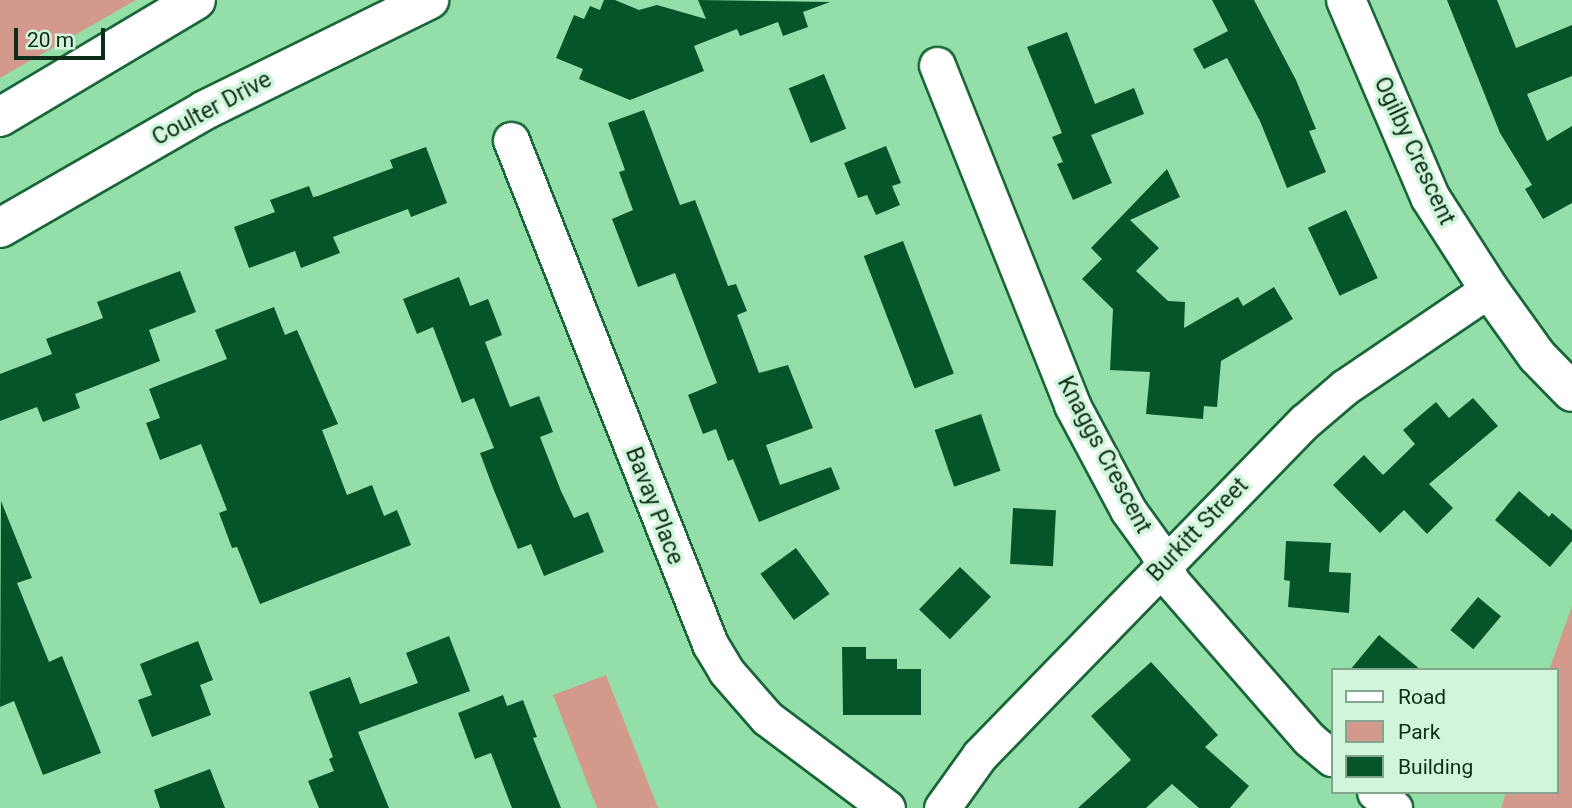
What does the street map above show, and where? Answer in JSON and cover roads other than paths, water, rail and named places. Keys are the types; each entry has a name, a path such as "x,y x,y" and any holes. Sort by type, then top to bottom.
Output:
{"main road":[{"path":"0,117 196,0"},
{"name":"Coulter Drive","path":"5,226 205,110 429,0"},
{"name":"Ogilby Crescent","path":"1346,0 1430,197 1489,289 1538,356 1572,393"}],"street":[{"name":"Knaggs Crescent","path":"937,65 1072,405 1128,510 1164,564 1172,582 1234,657 1309,739 1330,756"},
{"name":"Bavay Place","path":"511,140 710,644 726,671 766,718 887,808"},
{"name":"Burkitt Street","path":"942,808 980,755 1304,422 1345,387 1489,289"},
{"path":"1377,794 1394,808"}]}
